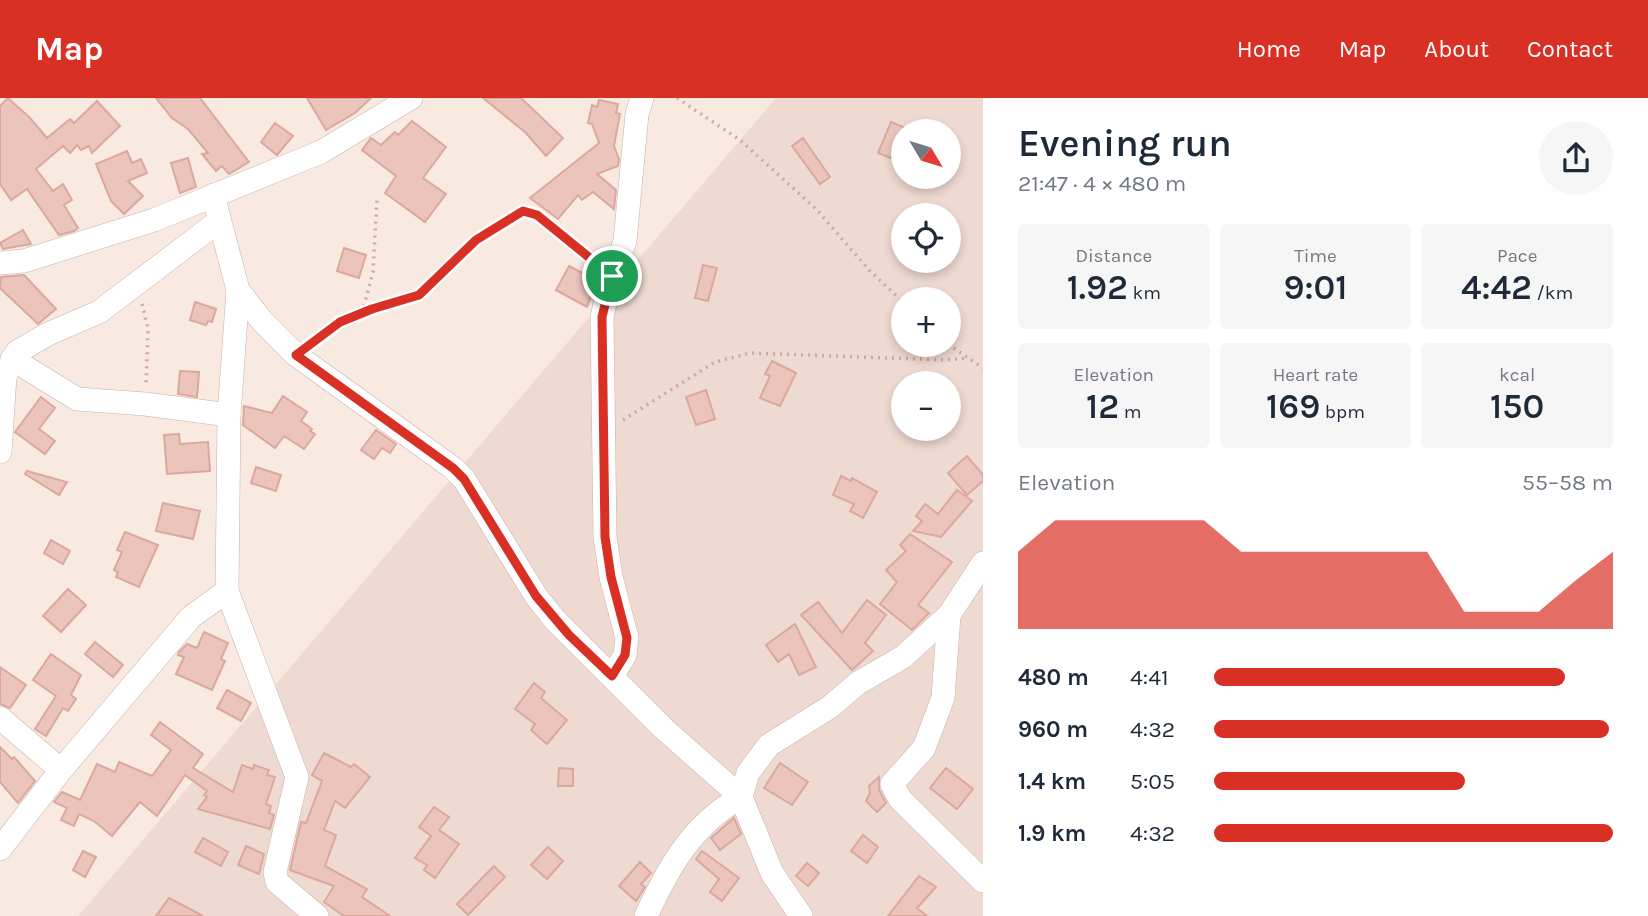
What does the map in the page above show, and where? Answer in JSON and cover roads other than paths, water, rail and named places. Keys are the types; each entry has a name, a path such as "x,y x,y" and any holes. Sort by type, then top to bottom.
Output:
{"street":[{"path":"0,263 24,261 154,220 321,152 411,98"},
{"path":"612,676 625,655 627,638 611,577 605,537 602,317 612,276 625,241 637,114 642,98"},
{"path":"212,195 238,290 229,415 228,591 297,777 275,872 277,882 317,916"},
{"path":"0,452 3,387 12,359 24,347 99,312 219,221"},
{"path":"238,290 271,331 296,355 453,468 464,479 536,596 569,635 663,728 741,797 772,873 801,916"},
{"path":"12,359 77,399 145,404 229,415"},
{"path":"646,916 692,835 720,809 741,797 748,773 777,737 830,707 858,683 903,657 949,615 983,563"},
{"path":"0,849 61,770 191,617 228,591"},
{"path":"949,615 943,698 924,748 892,784 900,799 983,881"},
{"path":"0,718 61,770"}]}
